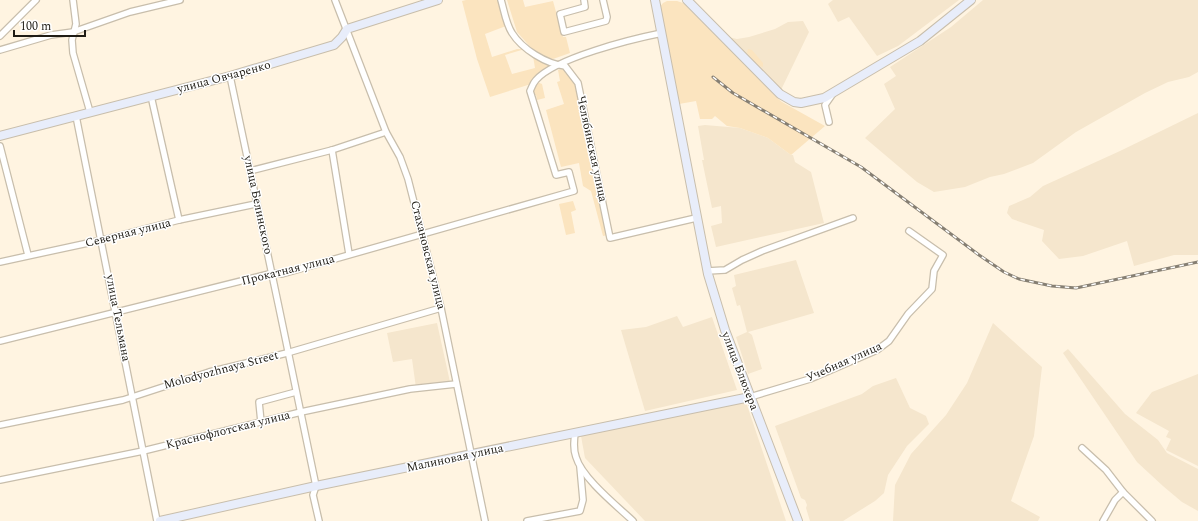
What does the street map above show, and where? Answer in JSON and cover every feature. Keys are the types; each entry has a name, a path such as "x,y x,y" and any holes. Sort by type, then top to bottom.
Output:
{"street":[{"path":"0,36 36,0"},
{"path":"73,0 76,24 72,40 74,58 90,112"},
{"path":"0,50 52,35 73,32 130,12 180,0"},
{"name":"Стахановская улица","path":"335,0 386,132 400,157 406,172 423,232 441,308 485,521"},
{"path":"347,29 438,0"},
{"name":"Челябинская улица","path":"501,0 511,32 532,54 556,65 565,66 578,83 610,238 696,218"},
{"path":"584,0 585,8 560,14 564,32 606,22 607,17 603,0"},
{"name":"улица Блюхера","path":"656,0 707,271 725,330 798,521"},
{"path":"689,0 775,90 794,102 807,103 824,98 920,41 971,0"},
{"name":"улица Овчаренко","path":"0,136 230,76 334,44 342,37 347,29"},
{"path":"556,65 628,40 662,33"},
{"name":"Прокатная улица","path":"0,341 273,273 282,274 423,232 574,191 569,172 556,175 530,91 535,80 556,65"},
{"name":"улица Белинского","path":"230,76 256,204 273,273 287,353 316,486 313,495 319,521"},
{"path":"829,122 825,105 835,91"},
{"path":"151,96 179,220"},
{"name":"улица Тельмана","path":"76,116 143,450 159,521"},
{"path":"250,171 332,150 386,132"},
{"path":"0,146 28,255"},
{"path":"332,150 349,254"},
{"name":"Северная улица","path":"0,262 102,240 179,220 256,204"},
{"path":"707,271 725,270 742,260 853,218"},
{"name":"Учебная улица","path":"750,398 810,379 877,350 889,341 908,314 932,290 934,271 943,255 909,231"},
{"name":"Molodyozhnaya Street","path":"0,425 123,400 133,395 209,372 287,353 441,308"},
{"name":"Краснофлотская улица","path":"0,480 143,450 301,412 410,389 456,384"},
{"path":"261,422 259,402 296,392"},
{"name":"Малиновая улица","path":"159,521 316,486 750,398"},
{"path":"527,521 580,511 583,500 580,467 576,457 574,443 575,433"},
{"path":"1082,448 1106,470 1123,492 1152,521"},
{"path":"580,467 601,491 633,521"},
{"path":"1102,521 1115,500 1123,492"}],"shaded area":[{"path":"498,0 506,26 485,34 492,57 517,49 525,49 505,55 512,74 535,68 533,56 549,64 549,66 534,78 531,84 490,97 477,59 462,1"},
{"path":"507,0 523,0 525,7 553,1 563,37 566,37 570,53 553,59 546,58 533,50 517,32"},
{"path":"833,0 959,0 898,46 877,56 849,17 838,22 828,4"},
{"path":"983,0 1198,0 1198,72 1189,77 1168,82 1145,93 1076,132 1033,163 965,187 934,192 917,182 865,138 895,109 884,84 896,76 890,67 951,27"},
{"path":"667,1 677,1 683,3 776,97 782,102 825,126 791,155 768,138 740,128 727,126 715,116 712,119 700,119 696,101 679,104 659,8"},
{"path":"803,21 809,32 781,90 728,37 737,39 749,37 775,29 788,22"},
{"path":"748,49 752,50 763,63 763,67 759,66 747,53"},
{"path":"566,69 577,85 608,235 603,236 591,191 583,186 579,163 561,167 546,110 564,104 557,82 560,81 558,70"},
{"path":"537,82 542,84 545,98 537,100 536,95 533,95 534,87"},
{"path":"1198,113 1198,255 1174,255 1134,266 1127,241 1083,256 1059,259 1042,241 1044,230 1012,219 1007,213 1009,206 1030,197 1043,186"},
{"path":"705,125 740,128 768,138 793,155 795,162 811,172 824,223 716,247 711,226 722,223 721,206 712,208 702,160 704,160 698,126"},
{"path":"573,201 576,210 571,212 575,233 566,235 559,204"},
{"path":"796,260 814,313 748,332 752,335 762,369 748,374 736,337 747,332 740,305 737,306 732,288 736,286 734,275"},
{"path":"677,316 683,327 712,317 737,390 645,411 621,330 646,327"},
{"path":"437,323 450,382 416,388 412,359 393,362 387,333"},
{"path":"993,323 1042,367 1034,436 1011,501 1040,517 1038,521 893,521 895,485 911,454 946,415 967,383"},
{"path":"1068,349 1125,414 1158,440 1167,453 1198,469 1198,511 1182,502 1137,462 1063,353"},
{"path":"1198,374 1198,466 1166,450 1171,439 1166,437 1169,431 1136,413 1152,392"},
{"path":"896,378 910,408 926,416 929,424 907,446 888,475 884,493 875,501 843,521 810,521 806,508 807,505 805,500 801,498 775,426 862,394 873,386"},
{"path":"742,402 747,405 786,521 645,521 585,458 581,436"}],"railway":[{"path":"713,77 733,93 861,167 979,255 1004,272 1019,279 1052,286 1076,288 1198,262"}]}
